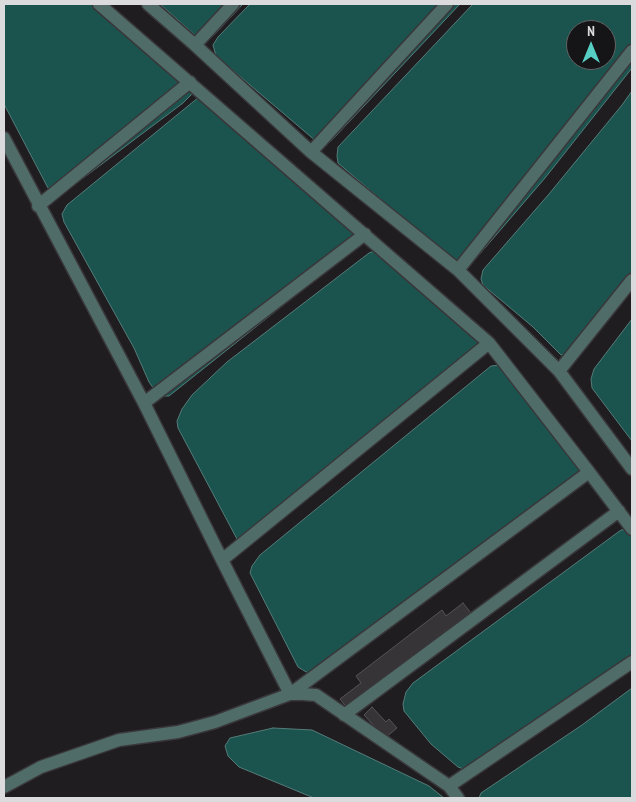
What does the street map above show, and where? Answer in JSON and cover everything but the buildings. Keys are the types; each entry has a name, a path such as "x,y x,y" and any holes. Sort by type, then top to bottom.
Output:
{"lane":[{"path":"99,4 489,343 632,529"},
{"path":"148,4 311,152 458,270 559,371 632,468"},
{"path":"195,45 233,4"},
{"path":"311,152 448,4"},
{"path":"458,270 632,51"},
{"path":"38,206 190,82"},
{"path":"4,138 38,206 144,404 290,694"},
{"path":"144,404 364,234"},
{"path":"559,371 631,283"},
{"path":"222,560 489,343"},
{"path":"4,787 41,767 119,740 178,732 215,722 290,694 589,472"},
{"path":"344,715 619,511"},
{"path":"449,786 632,662"},
{"path":"290,694 316,695 449,786 458,798"}],"shaded area":[{"path":"4,4 103,4 193,93 183,103 62,194 56,194 48,188 4,104"},
{"path":"160,4 243,4 213,36 205,38 197,37"},
{"path":"250,4 460,4 331,141 324,143 317,142 216,56 213,45 218,37"},
{"path":"473,4 632,4 632,68 545,178 472,263 466,266 458,265 338,163 338,147"},
{"path":"632,91 632,283 567,355 561,355 533,327 483,285 481,279 483,270 549,194"},
{"path":"199,97 359,226 355,248 169,396 162,396 156,392 149,382 134,348 64,222 62,214 67,205"},
{"path":"377,250 482,338 485,352 481,358 252,544 244,544 237,539 178,428 177,421 182,409 192,395 227,362 369,253"},
{"path":"632,319 632,441 592,388 591,379 594,369"},
{"path":"500,365 509,368 540,398 587,465 589,472 308,673 298,667 250,573 252,566 260,555 491,366"},
{"path":"621,530 632,530 632,662 469,771 458,767 431,744 404,711 403,704 406,692 413,683"},
{"path":"632,688 632,798 479,798 481,793 582,725"},
{"path":"273,728 312,730 429,786 444,798 314,798 239,767 228,756 225,746 230,738"}]}
